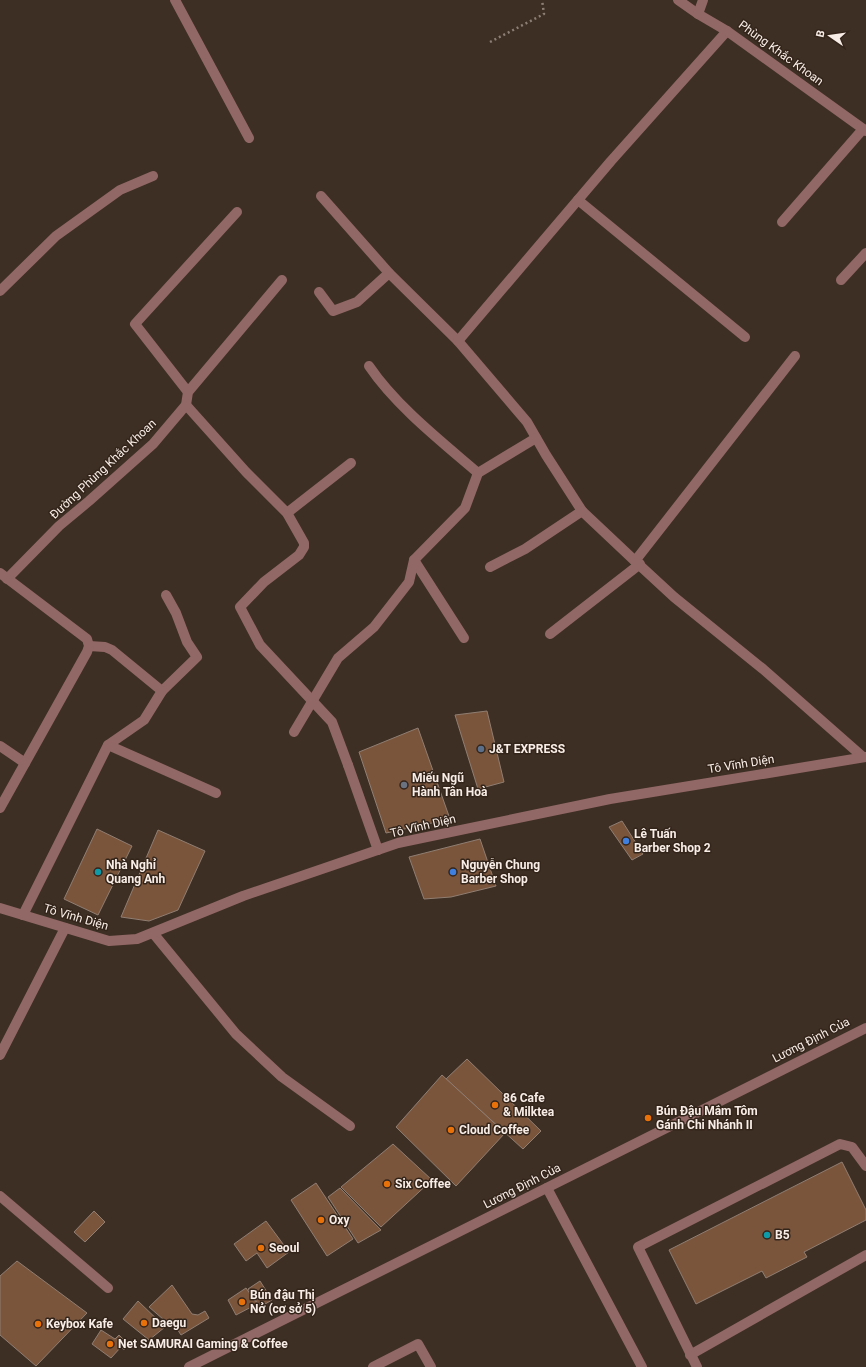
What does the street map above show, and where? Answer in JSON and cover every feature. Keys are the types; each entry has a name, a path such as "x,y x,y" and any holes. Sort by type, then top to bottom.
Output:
{"street":[{"path":"175,0 249,138"},
{"name":"Phùng Khắc Khoan","path":"678,0 698,14 727,30 865,128"},
{"path":"698,14 703,0"},
{"path":"458,341 578,200 727,30"},
{"path":"782,222 865,128"},
{"path":"0,291 56,236 120,190 153,176"},
{"path":"321,196 389,273 458,341 527,422 582,511 674,597 763,669 864,757"},
{"path":"578,200 745,336"},
{"path":"188,392 135,324 237,212"},
{"path":"841,280 866,252"},
{"path":"319,292 333,311 357,302 389,273"},
{"path":"282,280 188,392 186,405 246,472 287,513 304,543 304,547 299,555 264,582 240,607 260,645 332,722 378,850"},
{"path":"550,634 638,563 795,356"},
{"path":"369,366 379,381 430,432 478,473"},
{"name":"Đường Phùng Khắc Khoan","path":"4,576 153,444 186,405"},
{"path":"294,732 338,658 374,627 409,582 414,560 465,508 478,473 536,438"},
{"path":"287,513 351,463"},
{"path":"490,567 525,549 582,511"},
{"path":"414,560 464,638"},
{"path":"0,808 89,646 87,639 4,576"},
{"path":"23,915 108,745 144,720 162,691 197,657 187,642 176,613 166,595"},
{"path":"89,646 105,647 112,650 162,691"},
{"path":"108,745 216,793"},
{"path":"0,746 25,763"},
{"name":"Tô Vĩnh Diện","path":"0,908 109,941 137,939 243,896 398,843 610,799 864,757"},
{"path":"0,1055 65,928"},
{"path":"153,933 236,1034 282,1077 350,1126"},
{"name":"Lương Định Của","path":"190,1367 866,1028"},
{"path":"697,1367 638,1247 840,1144 852,1147 866,1166"},
{"path":"547,1188 642,1367"},
{"path":"0,1196 108,1288"},
{"path":"690,1354 866,1255"},
{"path":"373,1367 418,1344 431,1367"}],"path":[{"path":"490,42 544,14 542,0"}],"building":[{"name":"J&T EXPRESS","path":"487,711 504,782 478,789 455,715"},
{"name":"Miếu Ngũ Hành Tân Hoà","path":"418,728 450,819 386,833 359,752"},
{"name":"Lê Tuấn Barber Shop 2","path":"622,821 643,854 632,860 609,827"},
{"name":"Nhà Nghỉ Quang Anh","path":"97,829 132,846 98,915 64,899"},
{"path":"158,830 205,851 178,910 149,921 121,917"},
{"name":"Nguyễn Chung Barber Shop","path":"480,839 496,886 451,897 424,899 409,857"},
{"name":"86 Cafe & Milktea","path":"467,1059 541,1131 523,1149 446,1079"},
{"name":"Cloud Coffee","path":"442,1075 505,1133 456,1186 396,1127"},
{"name":"Six Coffee","path":"393,1144 432,1180 381,1227 341,1187"},
{"name":"B5","path":"842,1162 866,1210 866,1220 804,1252 807,1257 766,1278 762,1271 696,1304 669,1250"},
{"name":"Oxy","path":"316,1183 353,1239 327,1256 291,1200"},
{"name":"Oxy","path":"340,1188 381,1230 358,1243 328,1197"},
{"path":"94,1211 105,1222 85,1242 74,1232"},
{"name":"Seoul","path":"266,1221 289,1252 267,1268 257,1253 246,1261 234,1244"},
{"name":"Keybox Kafe","path":"17,1261 87,1313 36,1366 0,1335 0,1276"},
{"path":"260,1281 272,1300 260,1307 248,1289"},
{"path":"172,1285 192,1314 198,1315 205,1311 209,1318 181,1335 174,1324 171,1326 149,1307"},
{"name":"Bún đậu Thị Nở (cơ sở 5)","path":"246,1288 257,1304 236,1315 228,1300"},
{"name":"Daegu","path":"138,1301 165,1327 149,1340 123,1319"},
{"name":"Net SAMURAI Gaming & Coffee","path":"101,1330 115,1339 119,1335 128,1344 124,1350 121,1347 111,1358 92,1344"}],"place":[{"name":"J&T EXPRESS","path":"481,749"},
{"name":"Miếu Ngũ Hành Tân Hoà","path":"404,785"},
{"name":"Lê Tuấn Barber Shop 2","path":"626,841"},
{"name":"Nhà Nghỉ Quang Anh","path":"98,872"},
{"name":"Nguyễn Chung Barber Shop","path":"453,872"},
{"name":"86 Cafe & Milktea","path":"495,1105"},
{"name":"Bún Đậu Mắm Tôm Gánh Chi Nhánh II","path":"648,1118"},
{"name":"Cloud Coffee","path":"451,1130"},
{"name":"Six Coffee","path":"387,1184"},
{"name":"Oxy","path":"321,1220"},
{"name":"B5","path":"767,1235"},
{"name":"Seoul","path":"261,1248"},
{"name":"Bún đậu Thị Nở (cơ sở 5)","path":"242,1302"},
{"name":"Daegu","path":"144,1323"},
{"name":"Keybox Kafe","path":"38,1324"},
{"name":"Net SAMURAI Gaming & Coffee","path":"110,1344"}]}
